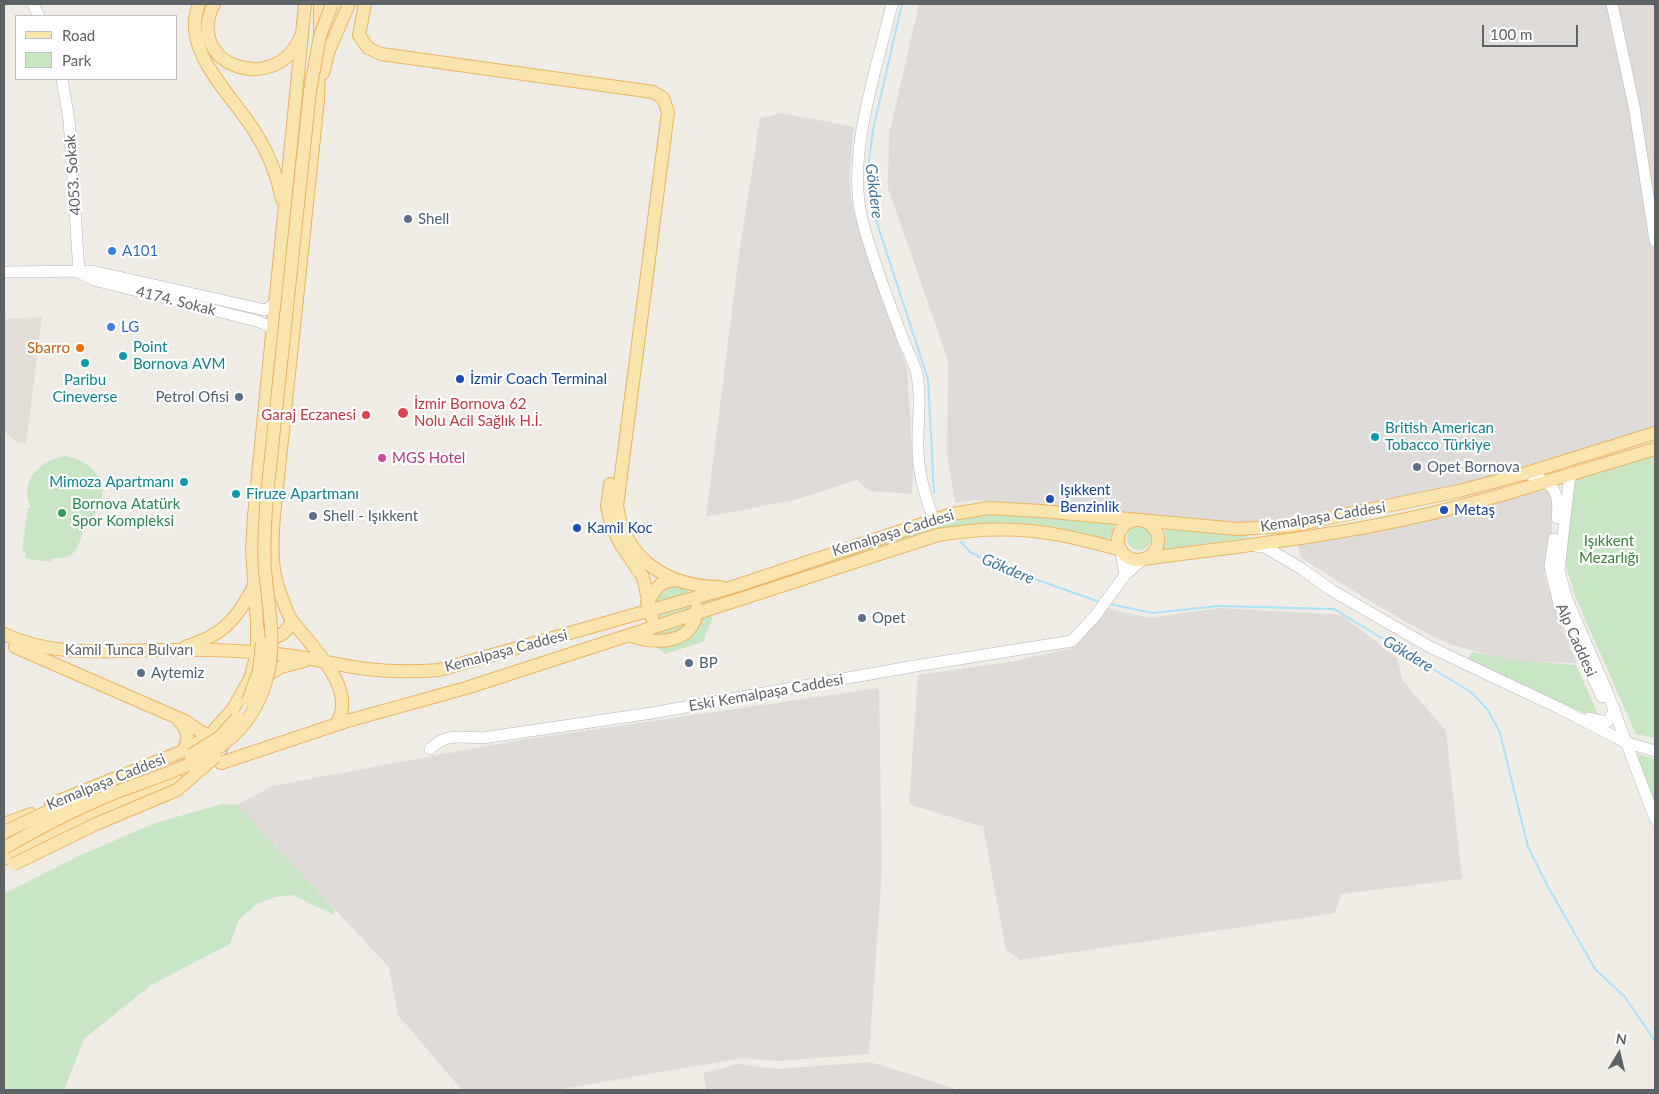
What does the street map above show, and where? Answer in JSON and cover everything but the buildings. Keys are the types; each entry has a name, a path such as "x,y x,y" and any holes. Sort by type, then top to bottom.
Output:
{"main road":[{"path":"199,4 194,28 198,47 262,145 277,180 284,212"},
{"path":"214,4 207,22 210,42 219,56 240,68 259,69 282,61 294,50 304,29"},
{"path":"241,697 250,679 257,653 252,532 304,29 305,4"},
{"path":"322,4 318,100 272,546 274,574 292,621 332,670 341,697 342,712 336,724"},
{"path":"4,838 90,797 200,751 220,737 240,714 254,687 259,671 262,650 256,553 260,495 303,81 311,38 322,4"},
{"path":"7,863 178,790 209,763 232,738 251,712 262,690 269,669 271,642 264,561 265,522 310,91 318,43 332,4"},
{"path":"318,100 328,55 349,4"},
{"path":"365,4 358,33 367,47 383,55 653,92 663,98 668,112 616,500 621,525 635,550 654,569 689,587 696,598 697,613 689,631 680,637 655,642 628,635"},
{"path":"892,4 858,153 856,184 862,219 885,290 917,374 920,402 918,448 922,485 933,518"},
{"path":"1612,4 1634,106 1655,241"},
{"name":"4053. Sokak","path":"62,80 69,120 79,272"},
{"path":"659,625 649,606 640,572 616,536 607,507 663,98"},
{"name":"4174. Sokak","path":"4,272 98,272 264,310 275,304"},
{"name":"4174. Sokak","path":"79,272 94,280 267,325 272,330"},
{"path":"1636,439 1655,428"},
{"name":"Kemalpaşa Caddesi","path":"257,653 324,660 391,672 439,670 606,624 649,606 696,598 736,586 933,518 990,508 1238,529 1290,526 1399,505 1527,473 1655,433"},
{"name":"Kemalpaşa Caddesi","path":"1143,559 1281,540 1406,519 1548,481 1655,449"},
{"path":"1527,473 1548,481"},
{"name":"Alp Caddesi","path":"1570,474 1559,570 1566,597 1614,708 1624,742 1655,819"},
{"name":"Alp Caddesi","path":"1548,481 1554,488 1559,507 1550,567 1559,604 1602,698 1614,708"},
{"path":"1121,550 1131,558 1143,559 1154,552 1158,541 1157,534 1151,524 1139,520 1128,523 1120,532 1118,538 1125,575"},
{"path":"1290,526 1281,540 1284,552 1302,569"},
{"name":"Kemalpaşa Caddesi","path":"224,757 466,688 919,540 972,529 1032,530 1060,534 1121,550"},
{"path":"1248,545 1265,547 1302,569 1331,590 1430,647 1559,708 1624,742 1655,751"},
{"name":"Eski Kemalpaşa Caddesi","path":"430,749 438,740 454,736 482,738 652,713 914,666 1072,641 1095,616 1125,575 1143,559"},
{"path":"649,606 657,587 664,582 678,581 717,587 736,586"},
{"path":"175,650 199,643 223,630 239,613 255,584"},
{"path":"257,622 261,632 271,637 284,634 292,621"},
{"name":"Kamil Tunca Bulvarı","path":"4,634 20,642 57,650 175,650 257,653"},
{"name":"Kamil Tunca Bulvarı","path":"4,643 212,735"},
{"path":"212,735 241,697 257,681 280,667 302,661 324,660"},
{"path":"1559,708 1587,718 1607,722 1614,708"},
{"path":"177,718 188,735 188,741 183,751"},
{"path":"1620,727 1630,736 1655,743"},
{"name":"Kemalpaşa Caddesi","path":"4,831 38,811 75,794 183,751 212,735"},
{"path":"4,848 87,806 202,760 232,738"},
{"name":"Kemalpaşa Caddesi","path":"7,863 40,838 83,818 177,780"},
{"path":"75,794 83,795 89,800 90,808 83,818"},
{"path":"4,831 62,805 90,797"},
{"path":"4,824 38,811"}],"shaded area":[{"path":"919,4 1655,4 1655,428 1453,488 1364,507 1279,520 1238,523 974,500 955,503 947,456 948,360 888,188 889,135"},
{"path":"782,113 854,127 849,178 853,211 907,368 913,465 912,494 869,491 857,480 794,500 706,517 739,255 760,118"},
{"path":"42,317 26,444 16,442 4,431 4,319"},
{"path":"1546,490 1552,497 1552,541 1544,575 1558,618 1577,663 1511,661 1452,645 1378,606 1301,558 1297,544 1423,520"},
{"path":"1106,608 1150,618 1219,608 1342,615 1397,658 1403,681 1446,731 1462,879 1341,894 1335,913 1020,960 1006,950 983,827 909,804 918,675 1015,661 1072,648"},
{"path":"879,688 882,869 869,1054 777,1061 741,1058 557,1090 462,1090 398,1015 389,967 237,805 272,786 508,742"},
{"path":"870,1062 959,1090 707,1090 703,1073 739,1064 777,1069"}],"green space":[{"name":"Işıkkent Mezarlığı","path":"1655,455 1655,738 1636,734 1575,596 1563,555 1573,477"},
{"name":"Bornova Atatürk Spor Kompleksi","path":"66,456 83,462 90,467 100,480 102,497 100,506 86,524 73,553 61,558 52,558 51,562 25,558 26,551 22,551 28,508 31,508 27,489 30,480 34,473 48,462"},
{"path":"1013,514 1115,523 1110,541 1071,530 1031,524 989,523 949,527 704,605 702,601 950,520"},
{"path":"1139,526 1148,529 1151,538 1148,547 1139,550 1130,547 1127,538 1130,529"},
{"path":"1165,528 1247,534 1247,538 1163,550"},
{"path":"673,584 686,589 690,594 653,605 657,592"},
{"path":"692,604 694,609 661,619 657,614"},
{"path":"710,614 713,617 703,642 665,654 656,647 698,619"},
{"path":"686,622 689,624 679,635 644,635"},
{"path":"1472,652 1513,660 1576,665 1597,712 1596,718 1529,691 1468,659"},
{"path":"1633,753 1655,759 1655,809"},
{"path":"222,804 237,805 334,909 334,915 293,895 275,897 256,904 238,921 230,944 151,985 84,1039 64,1090 4,1090 4,894 81,855 155,823"}],"waterway":[{"name":"Gökdere","path":"902,4 873,130 868,168 876,220 928,379 934,493"},
{"name":"Gökdere","path":"961,542 970,552 998,566 1100,602"},
{"name":"Gökdere","path":"1110,604 1152,613 1219,606 1334,609 1471,692 1488,710 1500,733 1528,847 1547,885 1595,969 1625,997 1655,1041"}],"tunnel":[{"path":"212,741 216,748 228,752"}],"place":[{"name":"Shell","path":"408,219"},
{"name":"A101","path":"112,251"},
{"name":"LG","path":"111,327"},
{"name":"Sbarro","path":"80,348"},
{"name":"Point Bornova AVM","path":"123,356"},
{"name":"Paribu Cineverse","path":"85,363"},
{"name":"İzmir Coach Terminal","path":"460,379"},
{"name":"Petrol Ofisi","path":"239,397"},
{"name":"İzmir Bornova 62 Nolu Acil Sağlık H.İ.","path":"403,413"},
{"name":"Garaj Eczanesi","path":"366,415"},
{"name":"British American Tobacco Türkiye","path":"1375,437"},
{"name":"MGS Hotel","path":"382,458"},
{"name":"Opet Bornova","path":"1417,467"},
{"name":"Mimoza Apartmanı","path":"184,482"},
{"name":"Firuze Apartmanı","path":"236,494"},
{"name":"Işıkkent Benzinlik","path":"1050,499"},
{"name":"Metaş","path":"1444,510"},
{"name":"Bornova Atatürk Spor Kompleksi","path":"62,513"},
{"name":"Shell - Işıkkent","path":"313,516"},
{"name":"Kamil Koc","path":"577,528"},
{"name":"Opet","path":"862,618"},
{"name":"BP","path":"689,663"},
{"name":"Aytemiz","path":"141,673"}]}
